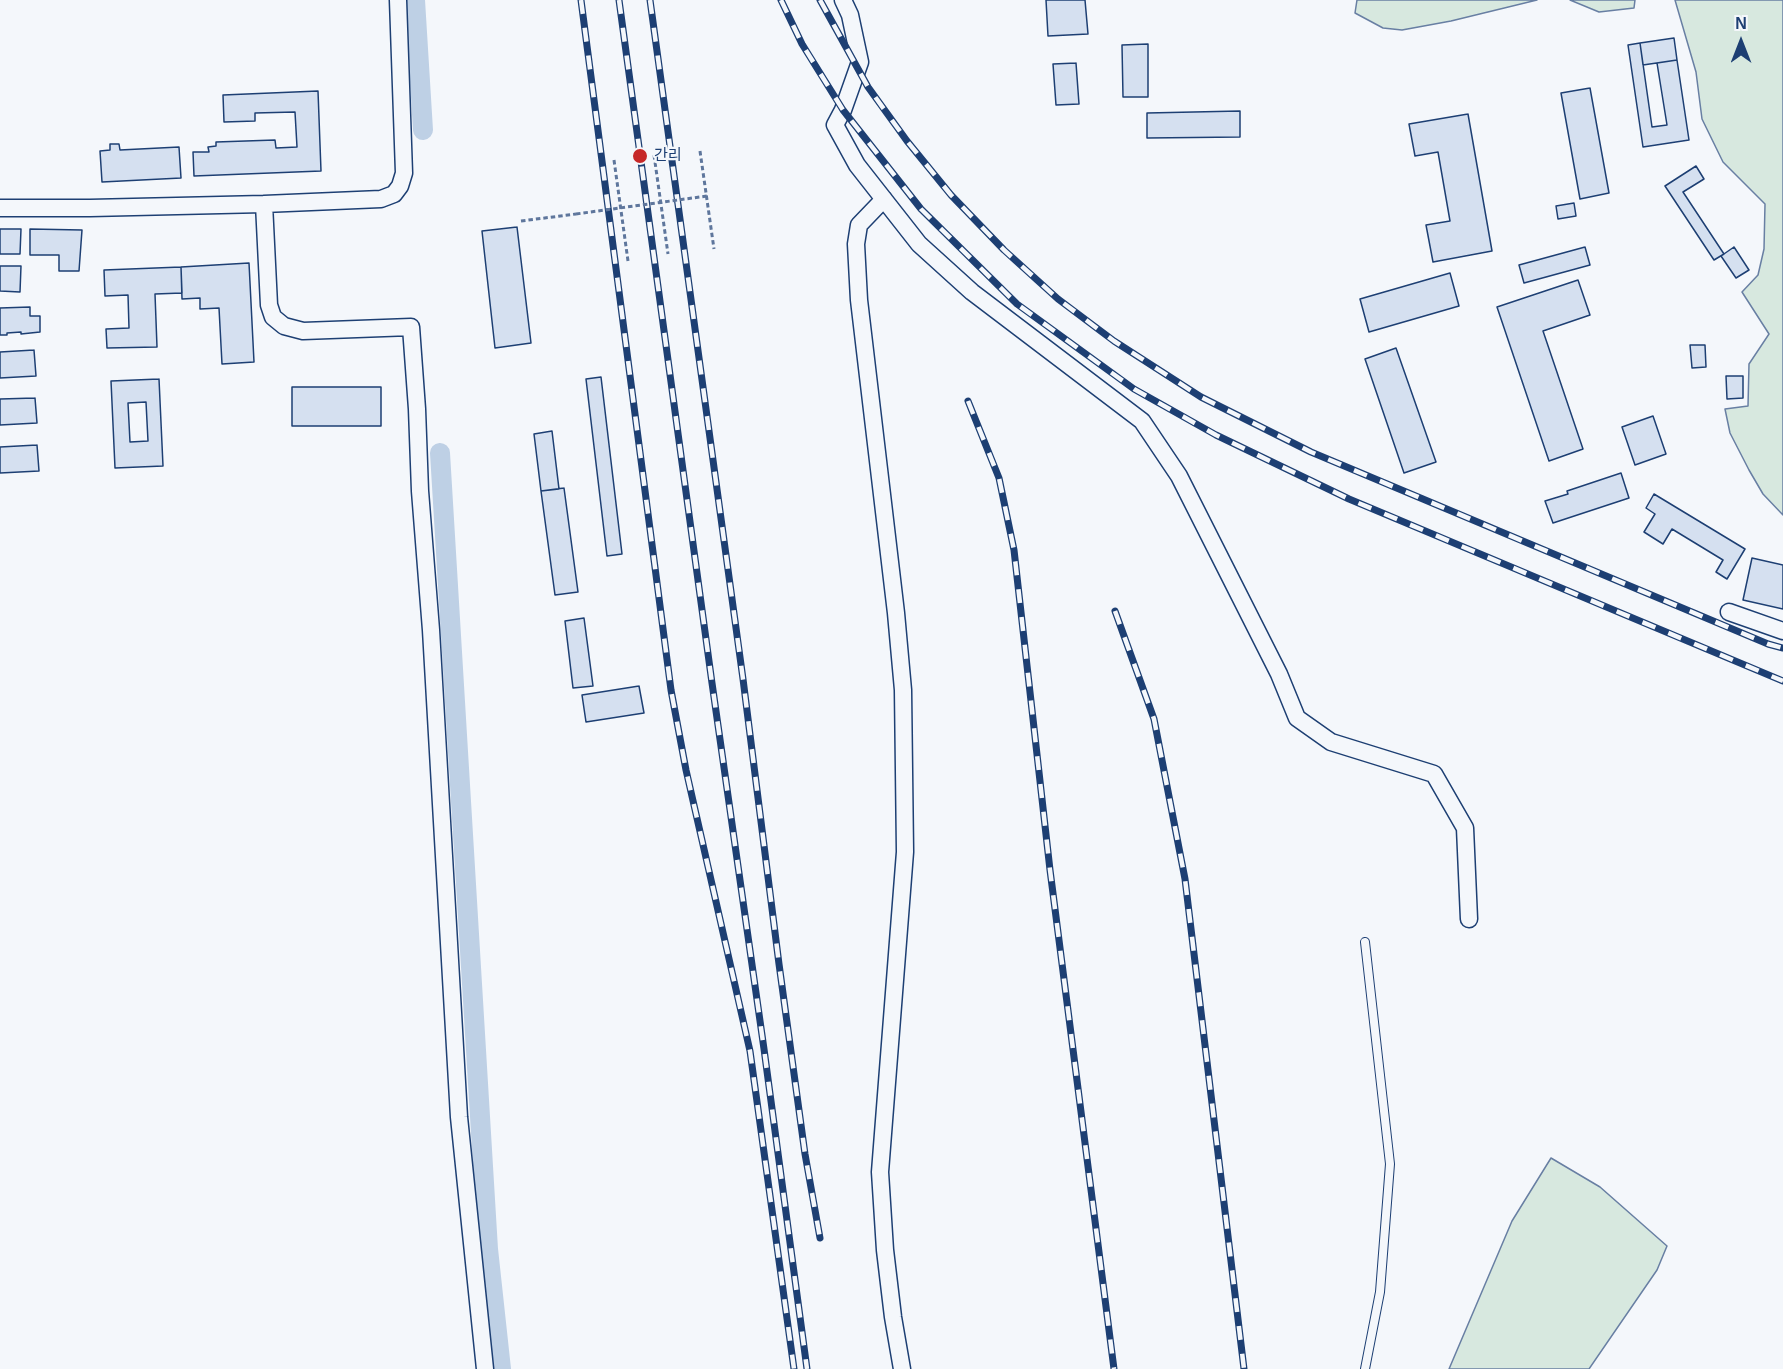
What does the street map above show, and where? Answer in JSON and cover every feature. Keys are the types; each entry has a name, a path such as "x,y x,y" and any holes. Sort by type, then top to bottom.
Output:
{"street":[{"path":"0,208 264,204 381,199 394,194 400,186 404,173 398,0"},
{"path":"843,0 850,15 860,62 843,110 835,125 857,165 919,244 972,292 1142,421 1179,476 1279,674 1297,718 1331,742 1434,774 1465,828 1469,920"},
{"path":"884,199 859,225 856,244 859,300 894,591 903,690 905,852 880,1172 892,1317 902,1369"},
{"path":"264,204 269,305 273,317 284,326 303,331 411,327 459,1117 485,1369"},
{"path":"1729,612 1783,631"}],"lane":[{"path":"1365,942 1390,1164 1380,1292 1365,1369"}],"path":[{"path":"700,151 714,249"},
{"path":"654,155 668,254"},
{"path":"614,160 628,261"},
{"path":"520,220 707,196"}],"shaded area":[{"path":"1357,0 1537,0 1451,21 1402,30 1383,28 1355,13"},
{"path":"1570,0 1635,0 1634,8 1599,12"},
{"path":"1675,0 1783,0 1783,515 1763,494 1749,470 1730,433 1725,409 1748,406 1749,364 1769,334 1742,292 1758,275 1764,249 1765,204 1723,162 1702,119 1696,72"},
{"path":"1551,1158 1600,1187 1667,1246 1657,1270 1589,1369 1449,1369 1512,1221"}],"building":[{"path":"1046,0 1085,0 1088,34 1048,36"},
{"path":"1674,38 1677,60 1643,65 1640,43"},
{"path":"1640,43 1652,127 1667,125 1657,63 1677,60 1689,140 1643,147 1628,45"},
{"path":"1148,44 1148,97 1123,97 1122,45"},
{"path":"1076,63 1079,104 1056,105 1053,64"},
{"path":"1590,88 1609,193 1580,199 1561,93"},
{"path":"318,91 321,171 194,176 193,152 209,152 208,147 216,146 216,142 275,140 276,148 297,147 295,112 255,113 255,121 224,122 223,95"},
{"path":"1240,111 1240,137 1147,138 1147,113"},
{"path":"1468,114 1492,251 1433,262 1426,225 1450,221 1438,152 1415,156 1409,124"},
{"path":"110,144 119,144 120,150 179,147 181,178 102,182 100,151 110,150"},
{"path":"1696,166 1704,179 1683,192 1724,254 1714,260 1665,186"},
{"path":"1574,203 1576,216 1558,219 1556,206"},
{"path":"517,227 531,343 495,348 482,231"},
{"path":"0,229 21,229 20,254 0,254"},
{"path":"30,229 82,230 79,271 59,271 59,255 30,255"},
{"path":"1585,247 1590,265 1524,283 1519,265"},
{"path":"1734,247 1749,270 1736,278 1721,256"},
{"path":"249,263 254,362 222,364 219,308 200,309 200,298 182,299 181,267"},
{"path":"0,266 21,266 20,292 0,291"},
{"path":"181,267 182,293 155,294 157,347 107,348 106,329 129,328 128,295 105,296 104,270"},
{"path":"1450,273 1459,306 1369,332 1360,299"},
{"path":"1578,280 1590,315 1543,331 1583,449 1549,461 1497,307"},
{"path":"30,307 30,316 40,316 40,332 0,335 0,308"},
{"path":"1690,345 1705,345 1706,367 1692,368"},
{"path":"1396,348 1436,462 1404,473 1365,359"},
{"path":"34,350 36,376 0,378 0,352"},
{"path":"1726,376 1743,376 1743,398 1727,399"},
{"path":"601,377 622,554 607,556 586,379"},
{"path":"159,379 163,466 115,468 111,381","holes":["146,402 148,441 130,442 128,403"]},
{"path":"292,387 381,387 381,426 292,426"},
{"path":"35,398 37,423 0,425 0,399"},
{"path":"1653,416 1666,454 1635,465 1622,427"},
{"path":"552,431 559,489 541,491 534,434"},
{"path":"37,445 39,471 0,473 0,447"},
{"path":"1621,473 1629,498 1553,523 1545,501"},
{"path":"564,488 578,592 555,595 541,491"},
{"path":"1654,494 1745,549 1727,579 1716,572 1723,560 1672,529 1663,544 1644,532 1655,514 1646,508"},
{"path":"1752,558 1783,565 1783,609 1743,600"},
{"path":"584,618 593,686 573,688 565,621"},
{"path":"639,686 644,713 586,722 582,695"}],"waterway":[{"path":"415,0 423,130"},
{"path":"440,453 488,1249 501,1369"}],"railway":[{"path":"581,0 671,690 686,770 750,1051 794,1369"},
{"path":"619,0 807,1369"},
{"path":"650,0 805,1154 820,1238"},
{"path":"781,0 802,44 843,110 921,209 1017,304 1134,389 1216,435 1349,499 1783,681"},
{"path":"820,0 868,87 907,141 951,195 1004,250 1058,299 1114,341 1201,397 1311,452 1768,644 1783,648"},
{"path":"968,401 999,478 1014,550 1050,870 1114,1369"},
{"path":"1115,611 1154,719 1185,879 1244,1369"}],"place":[{"name":"간리","path":"640,156"}]}
